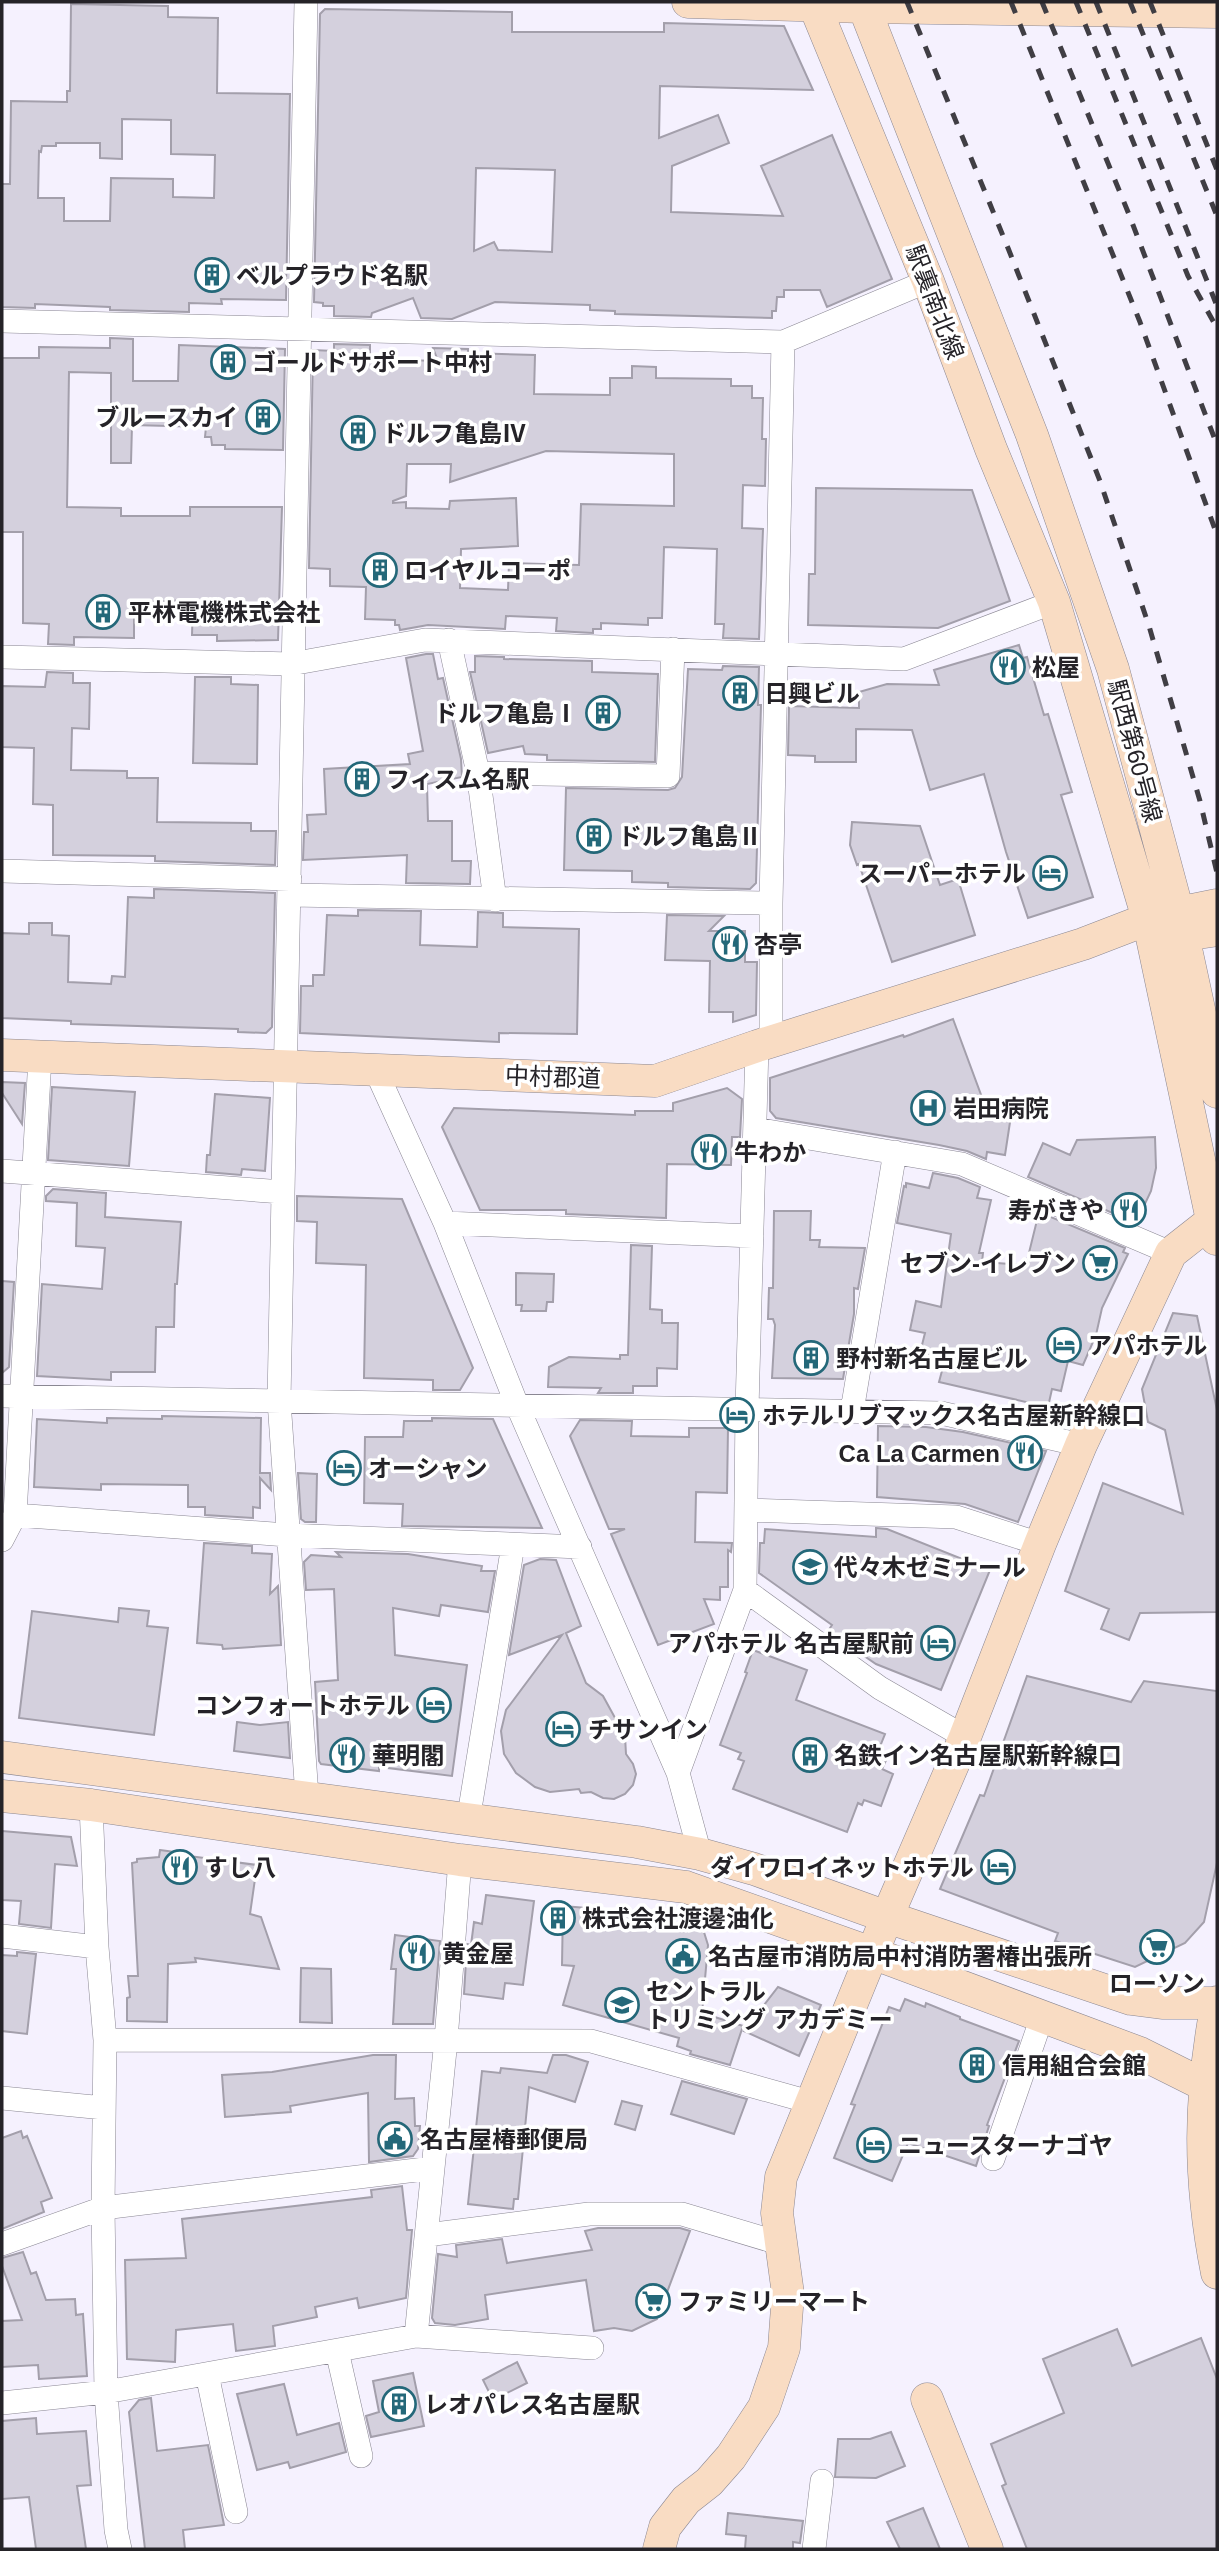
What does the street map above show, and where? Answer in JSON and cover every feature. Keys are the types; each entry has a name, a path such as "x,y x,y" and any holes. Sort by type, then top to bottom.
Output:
{"street":[{"path":"306,2 291,664 290,887 279,1401 307,1797"},
{"path":"688,2 1217,12"},
{"name":"駅裏南北線","path":"814,3 928,281 991,449 1054,602"},
{"name":"駅裏南北線","path":"863,4 1032,435 1086,593"},
{"path":"2,321 783,342 928,281"},
{"path":"678,1773 745,1590 755,1129 764,1044 771,903 783,342"},
{"name":"駅西第60号線","path":"1086,593 1113,669 1165,926"},
{"path":"2,657 291,664 425,640 449,640 904,659 1054,602"},
{"name":"駅西第60号線","path":"1054,602 1165,926"},
{"path":"449,640 478,773 495,900"},
{"path":"478,773 668,776 673,649"},
{"path":"2,870 495,900 771,903"},
{"path":"1165,926 1217,905"},
{"path":"1165,926 1217,930"},
{"path":"1165,926 1217,1092"},
{"path":"659,2549 665,2528 686,2500 709,2482 731,2457 764,2407 784,2348 788,2294 777,2213 781,2177 887,1917 965,1737 1081,1445 1171,1253 1216,1227 1165,926"},
{"name":"中村郡道","path":"2,1055 655,1081 1083,944 1165,926"},
{"path":"2,1540 15,1515 11,1396 33,1173 40,1057"},
{"path":"376,1071 445,1223 517,1405 678,1773 700,1854"},
{"path":"755,1129 962,1164 1171,1253"},
{"path":"852,1411 895,1152"},
{"path":"2,1171 282,1192"},
{"path":"445,1223 752,1236"},
{"path":"11,1396 941,1413 1081,1445"},
{"path":"747,1510 956,1517 1040,1544"},
{"path":"15,1515 287,1535 580,1548"},
{"path":"468,1821 513,1545"},
{"path":"745,1590 880,1688 965,1737"},
{"path":"2,1757 637,1842 700,1854 1131,1999 1162,2003 1217,2002"},
{"path":"2,1796 91,1805 460,1860 686,1887 873,1953 1140,2053 1204,2085"},
{"path":"91,1805 97,1947 105,2039 103,2208 106,2392 116,2530 120,2549"},
{"path":"416,2336 446,2040 460,1860"},
{"path":"2,1936 97,1947"},
{"path":"1140,2053 1161,2055 1177,2052 1190,2043 1202,2029 1217,2002"},
{"path":"1217,2002 1204,2085 1202,2131 1208,2226 1217,2273"},
{"path":"993,2159 1042,2017"},
{"path":"105,2039 591,2041 810,2102"},
{"path":"2,2098 104,2108"},
{"path":"2,2244 103,2208 433,2168"},
{"path":"427,2235 589,2214 682,2214 782,2244"},
{"path":"2,2403 106,2392 416,2336 592,2347"},
{"path":"337,2351 361,2456"},
{"path":"207,2374 236,2512"},
{"path":"927,2399 987,2549"},
{"path":"814,2549 822,2481"}],"building":[{"path":"71,4 168,6 168,17 218,18 217,93 290,94 286,300 221,299 222,304 189,303 189,312 110,310 110,307 35,304 35,308 2,307 2,184 10,184 11,101 67,102 67,91 70,91","holes":["122,119 171,120 171,154 215,155 214,198 173,197 173,179 111,178 110,221 64,221 64,198 38,198 39,151 41,152 42,146 56,146 56,143 100,143 100,158 122,159"]},
{"path":"325,9 512,12 512,32 664,32 664,23 784,26 813,90 660,86 659,138 718,115 729,143 672,166 671,212 783,216 761,166 832,135 892,279 827,307 820,290 784,290 784,297 777,297 776,311 772,311 772,318 615,314 615,311 590,310 590,305 495,302 452,319 421,318 413,298 372,313 371,317 334,316 334,306 323,306 323,303 314,302 320,14","holes":["476,168 555,170 552,252 498,250 494,242 474,251"]},
{"path":"110,338 133,339 133,381 178,381 179,345 285,349 283,450 225,449 225,445 212,445 211,437 205,437 206,427 132,425 131,463 111,463 111,373 69,372 67,507 121,508 121,516 190,516 190,507 282,507 278,640 217,641 217,635 192,635 193,600 134,602 134,638 74,637 74,645 48,644 49,624 23,623 23,532 2,532 2,358 39,358 39,347 110,348"},
{"path":"334,344 370,345 370,359 438,361 433,348 468,349 468,353 535,355 534,394 610,395 610,378 632,378 632,366 656,367 656,378 731,379 731,386 752,386 752,398 763,398 765,486 743,485 742,528 763,529 759,639 723,638 724,624 715,624 717,549 664,547 662,618 648,618 648,625 601,623 601,629 593,629 593,633 556,631 557,618 506,616 505,629 428,625 400,630 399,625 395,625 395,620 365,619 366,587 330,586 330,569 309,568 313,350 334,351","holes":["546,451 674,454 674,506 581,504 579,565 509,563 508,590 460,588 461,549 518,546 516,498 450,501 449,509 406,508 406,502 393,503 406,496 407,464 451,464 450,482"]},
{"path":"816,488 972,490 1010,601 938,628 808,625 809,574 815,574"},
{"path":"1019,645 1023,658 1027,657 1044,715 1048,714 1072,792 1061,795 1093,897 1028,918 984,774 930,790 912,730 856,729 856,762 815,762 815,756 788,755 789,706 859,708 859,692 887,684 939,685 934,670"},
{"path":"433,654 438,679 443,678 461,759 462,777 427,784 428,821 452,821 452,861 471,861 470,884 406,883 407,855 303,860 304,832 308,832 307,815 326,814 324,769 410,764 408,754 423,751 406,658"},
{"path":"475,656 592,661 592,672 658,674 655,762 547,760 547,755 525,754 523,746 488,753 470,672 475,672"},
{"path":"723,666 759,667 758,705 761,705 756,883 750,889 668,887 668,883 632,882 632,871 564,870 566,788 675,788 682,777 688,669 722,670"},
{"path":"47,672 73,673 73,683 90,683 89,729 72,728 71,770 127,771 127,778 158,778 157,822 251,823 251,831 276,831 275,865 155,861 155,856 53,855 53,805 33,804 34,748 2,747 2,686 45,687"},
{"path":"195,677 231,677 231,684 258,685 257,764 193,763"},
{"path":"852,822 920,826 940,885 958,879 975,935 892,962 850,845"},
{"path":"154,889 275,893 272,1027 266,1033 238,1032 238,1029 71,1024 71,1021 2,1018 2,933 29,934 29,923 52,923 52,935 69,936 68,982 111,984 112,976 125,977 128,897 154,898"},
{"path":"358,910 421,911 420,945 477,947 478,912 503,913 503,927 579,929 577,1034 499,1033 499,1042 300,1033 301,986 313,986 313,975 324,975 327,915 358,916"},
{"path":"667,915 724,916 709,931 745,931 745,962 757,962 756,1015 733,1022 733,1012 709,1012 710,961 665,960"},
{"path":"953,1019 983,1100 990,1101 989,1106 1012,1109 1005,1155 987,1152 986,1159 967,1151 939,1145 776,1118 770,1111 770,1078"},
{"path":"2,1082 25,1083 22,1124 2,1093"},
{"path":"52,1087 135,1092 129,1166 48,1160"},
{"path":"727,1088 742,1099 740,1137 732,1137 731,1165 667,1164 666,1218 566,1214 566,1210 480,1210 442,1127 454,1108 635,1115 635,1111 673,1111 673,1103"},
{"path":"215,1094 270,1098 265,1171 242,1169 241,1175 206,1172"},
{"path":"1155,1137 1156,1168 1151,1191 1136,1223 1028,1177 1043,1143 1070,1155 1077,1140"},
{"path":"933,1173 958,1178 980,1187 977,1198 991,1200 979,1253 983,1253 982,1262 1026,1265 1039,1212 1125,1248 1123,1252 1128,1254 1102,1308 1096,1335 1083,1365 1068,1361 1061,1391 1052,1389 1048,1407 939,1382 943,1367 926,1364 928,1355 920,1353 925,1333 910,1330 916,1301 941,1307 951,1234 897,1223 906,1183 929,1188"},
{"path":"53,1189 106,1193 105,1217 181,1222 174,1327 156,1327 155,1372 111,1372 111,1380 37,1376 42,1284 102,1289 105,1248 76,1246 77,1203 46,1201 46,1196"},
{"path":"297,1196 402,1199 473,1368 460,1390 433,1390 433,1380 364,1378 366,1265 316,1263 317,1222 297,1221"},
{"path":"774,1211 811,1211 810,1240 820,1240 819,1247 865,1248 858,1289 854,1288 854,1314 843,1379 772,1378 775,1325 773,1319 768,1319 769,1288 773,1288"},
{"path":"631,1245 652,1246 650,1309 662,1310 662,1323 678,1323 677,1369 657,1368 657,1386 633,1386 633,1393 598,1393 601,1388 548,1387 549,1367 569,1357 620,1359 620,1355 628,1355"},
{"path":"516,1273 554,1274 553,1302 547,1302 546,1311 521,1311 522,1305 516,1305"},
{"path":"2,1281 14,1282 9,1367 2,1373"},
{"path":"1173,1313 1197,1316 1217,1410 1217,1612 1140,1613 1129,1640 1101,1629 1109,1609 1065,1591 1103,1483 1183,1514 1165,1430 1148,1422 1142,1389"},
{"path":"162,1416 261,1418 260,1473 270,1473 271,1490 260,1478 260,1508 253,1507 253,1518 205,1515 205,1507 188,1507 188,1485 101,1484 101,1490 34,1487 37,1419 107,1423 107,1418 162,1419"},
{"path":"432,1418 493,1419 542,1528 402,1526 403,1504 364,1503 365,1437 403,1437 404,1421 432,1421"},
{"path":"580,1420 632,1421 631,1436 689,1437 689,1428 728,1428 727,1493 696,1492 695,1542 732,1543 731,1552 728,1550 728,1587 720,1587 720,1600 704,1599 714,1624 658,1645 611,1534 625,1529 609,1529 570,1436"},
{"path":"878,1426 926,1427 963,1432 1046,1451 1018,1522 965,1504 877,1497"},
{"path":"298,1473 317,1474 316,1522 305,1522 301,1519"},
{"path":"876,1528 887,1529 990,1570 941,1690 876,1664 828,1631 832,1625 759,1573 760,1543 764,1543 765,1529 876,1537"},
{"path":"204,1543 252,1546 252,1553 272,1554 270,1594 278,1586 281,1645 223,1649 222,1645 197,1643"},
{"path":"336,1552 408,1554 482,1566 481,1571 495,1571 488,1612 441,1605 439,1616 393,1608 395,1655 467,1665 452,1776 379,1767 379,1771 321,1764 319,1761 315,1682 338,1680 334,1589 306,1590 304,1562 311,1555 341,1557"},
{"path":"540,1559 556,1560 581,1626 566,1633 586,1683 603,1696 625,1736 626,1754 636,1774 633,1785 625,1794 614,1799 603,1798 591,1792 581,1793 579,1789 550,1792 535,1787 516,1773 504,1754 501,1731 506,1710 562,1635 509,1655 524,1565"},
{"path":"119,1608 149,1611 147,1626 168,1628 154,1735 19,1718 32,1611 118,1622"},
{"path":"753,1650 807,1670 796,1700 885,1734 877,1754 887,1758 882,1769 893,1774 881,1806 864,1800 862,1805 858,1803 847,1832 733,1789 744,1761 738,1759 741,1753 720,1745"},
{"path":"1027,1676 1131,1702 1144,1681 1217,1691 1217,1863 1204,1922 1185,1943 1135,1967 1055,1941 1058,1933 940,1889 980,1795 984,1796"},
{"path":"237,1722 260,1725 288,1722 290,1758 234,1751"},
{"path":"2,1831 71,1837 77,1866 55,1864 51,1928 19,1924 21,1901 2,1900"},
{"path":"160,1850 257,1865 250,1914 261,1917 279,1969 195,1958 196,1962 168,1964 167,2022 127,2021 127,1998 130,1997 128,1976 138,1976 132,1863 137,1862 137,1859 159,1857"},
{"path":"486,1895 534,1901 523,1985 505,1983 503,1999 464,1994 467,1944 471,1945 474,1922 482,1924"},
{"path":"563,1906 634,1912 633,1920 703,1929 708,1945 702,2013 743,2026 730,2065 690,2054 691,2051 677,2046 679,2038 563,2005 574,1966 562,1965"},
{"path":"395,1935 440,1941 433,2024 393,2024 396,1969 391,1969"},
{"path":"17,1952 36,1954 27,2034 2,2031 2,1955 17,1956"},
{"path":"301,1968 331,1969 332,2023 300,2022"},
{"path":"778,1987 821,2005 799,2056 744,2031"},
{"path":"905,1999 925,2007 926,2003 1019,2041 987,2125 989,2126 976,2166 908,2143 892,2181 834,2158 855,2105 851,2104 889,2007 900,2011"},
{"path":"373,2055 396,2055 395,2099 414,2098 415,2126 420,2126 418,2149 413,2156 369,2162 368,2093 290,2106 291,2112 225,2117 222,2075 272,2072"},
{"path":"553,2055 566,2055 588,2062 575,2102 529,2087 518,2199 514,2199 513,2209 468,2204 482,2071 500,2073 501,2068 547,2073"},
{"path":"682,2081 747,2099 734,2134 671,2114"},
{"path":"622,2101 642,2106 635,2130 615,2124"},
{"path":"21,2131 23,2138 27,2136 52,2198 41,2202 44,2212 2,2229 2,2138"},
{"path":"402,2186 407,2230 412,2230 406,2298 359,2308 357,2298 315,2307 317,2317 273,2326 275,2346 236,2351 233,2324 176,2330 175,2362 127,2359 125,2260 186,2258 182,2219 372,2197 371,2190"},
{"path":"598,2228 680,2228 690,2231 657,2319 632,2331 614,2328 594,2331 586,2280 485,2295 488,2319 455,2325 435,2323 432,2318 438,2254 457,2257 456,2245 502,2239 507,2263 592,2250 585,2231"},
{"path":"23,2252 31,2274 36,2272 46,2300 75,2299 76,2315 83,2314 87,2376 39,2379 38,2365 2,2367 2,2321 22,2320 2,2266 2,2258"},
{"path":"1117,2329 1132,2366 1201,2338 1217,2379 1217,2549 1027,2549 1002,2486 1006,2484 991,2444 1064,2413 1043,2359"},
{"path":"517,2362 527,2383 493,2400 483,2380"},
{"name":"レオパレス名古屋駅","path":"413,2373 424,2426 371,2437 366,2416 379,2412 373,2381"},
{"path":"284,2384 297,2435 339,2423 346,2452 290,2468 288,2462 257,2470 237,2394"},
{"path":"151,2398 157,2451 208,2445 224,2525 183,2530 185,2549 145,2549 129,2412 139,2400"},
{"path":"36,2418 37,2434 86,2431 91,2485 77,2486 86,2549 36,2549 29,2497 2,2499 2,2421"},
{"path":"891,2432 905,2466 876,2478 835,2477 838,2439 870,2439"},
{"path":"923,2508 940,2549 900,2549 887,2522"},
{"path":"728,2513 803,2521 800,2543 793,2542 793,2549 745,2549 746,2536 726,2534"}],"railway":[{"path":"907,2 1100,481 1149,626 1200,801 1217,873"},
{"path":"1011,2 1140,322 1217,535"},
{"path":"1042,2 1128,212 1217,445"},
{"path":"1076,2 1188,276 1217,328"},
{"path":"1096,2 1217,306"},
{"path":"1130,2 1217,216"},
{"path":"1150,2 1217,170"}],"place":[{"name":"ベルプラウド名駅","path":"212,275"},
{"name":"ゴールドサポート中村","path":"228,362"},
{"name":"ブルースカイ","path":"263,417"},
{"name":"ドルフ亀島Ⅳ","path":"358,433"},
{"name":"ロイヤルコーポ","path":"380,570"},
{"name":"平林電機株式会社","path":"103,612"},
{"name":"松屋","path":"1008,667"},
{"name":"日興ビル","path":"740,693"},
{"name":"ドルフ亀島Ⅰ","path":"603,713"},
{"name":"フィスム名駅","path":"362,779"},
{"name":"ドルフ亀島Ⅱ","path":"594,836"},
{"name":"スーパーホテル","path":"1050,873"},
{"name":"杏亭","path":"730,944"},
{"name":"岩田病院","path":"928,1108"},
{"name":"牛わか","path":"709,1152"},
{"name":"寿がきや","path":"1129,1210"},
{"name":"セブン-イレブン","path":"1100,1263"},
{"name":"アパホテル","path":"1064,1345"},
{"name":"野村新名古屋ビル","path":"811,1358"},
{"name":"ホテルリブマックス名古屋新幹線口","path":"737,1415"},
{"name":"Ca La Carmen","path":"1025,1453"},
{"name":"オーシャン","path":"344,1468"},
{"name":"代々木ゼミナール","path":"810,1567"},
{"name":"アパホテル 名古屋駅前","path":"938,1643"},
{"name":"コンフォートホテル","path":"434,1705"},
{"name":"チサンイン","path":"563,1729"},
{"name":"華明閣","path":"347,1755"},
{"name":"名鉄イン名古屋駅新幹線口","path":"810,1755"},
{"name":"すし八","path":"180,1867"},
{"name":"ダイワロイネットホテル","path":"998,1867"},
{"name":"株式会社渡邊油化","path":"558,1918"},
{"name":"ローソン","path":"1157,1947"},
{"name":"黄金屋","path":"417,1953"},
{"name":"名古屋市消防局中村消防署椿出張所","path":"683,1956"},
{"name":"セントラル トリミング アカデミー","path":"622,2005"},
{"name":"信用組合会館","path":"977,2065"},
{"name":"名古屋椿郵便局","path":"395,2139"},
{"name":"ニュースターナゴヤ","path":"874,2145"},
{"name":"ファミリーマート","path":"653,2301"},
{"name":"レオパレス名古屋駅","path":"399,2404"}]}
